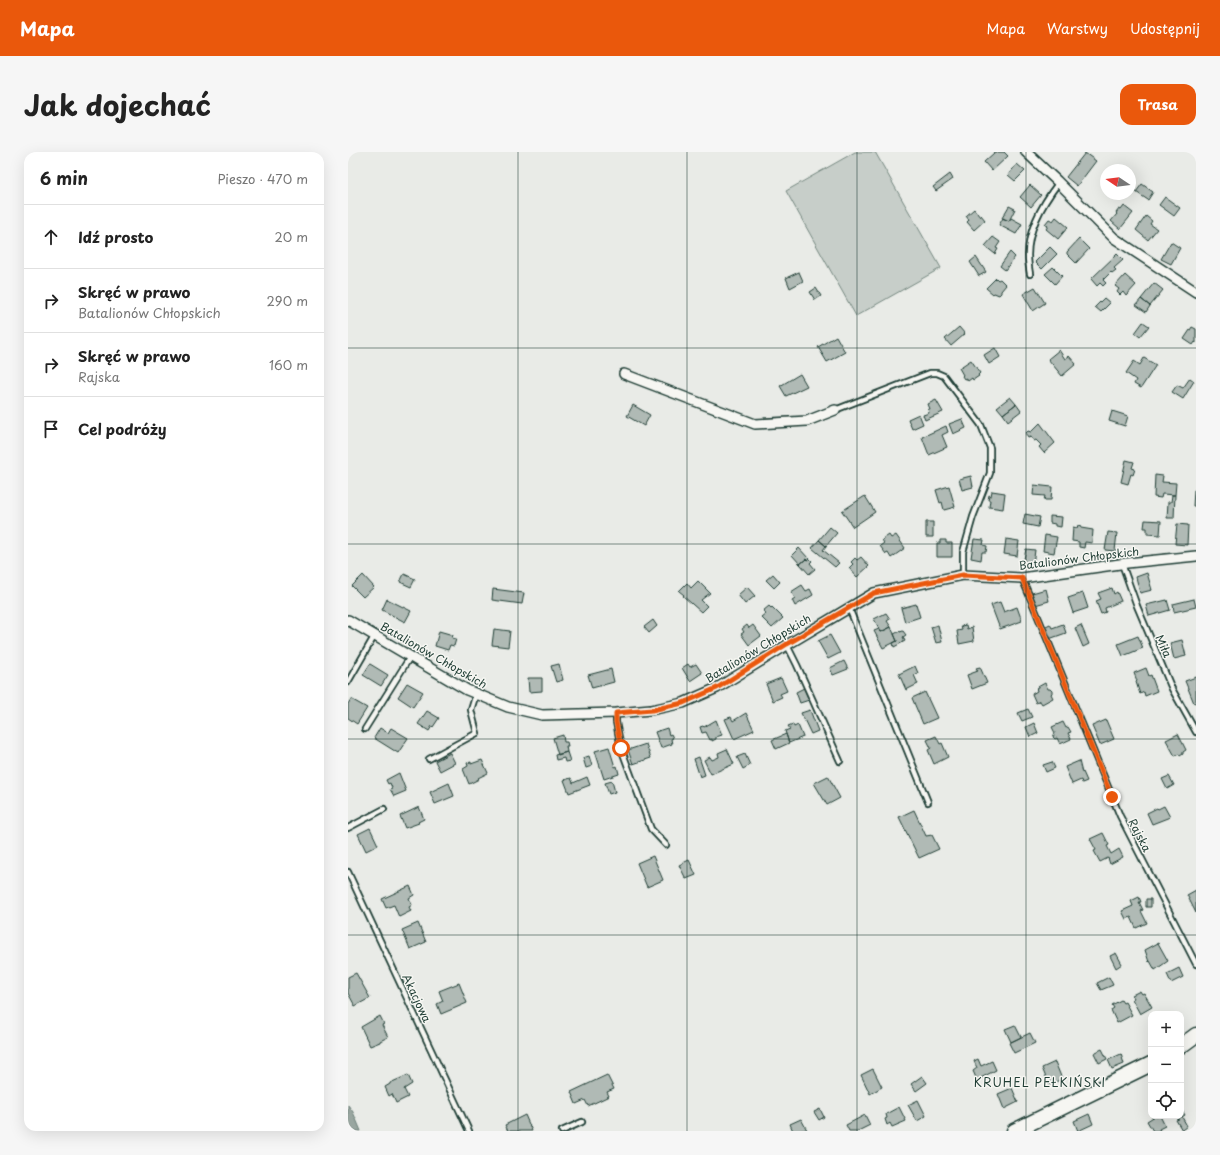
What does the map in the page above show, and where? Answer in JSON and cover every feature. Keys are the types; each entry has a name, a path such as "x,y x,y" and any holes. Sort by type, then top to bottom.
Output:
{"main road":[{"path":"1184,1044 1196,1035"},
{"path":"1014,1131 1034,1126 1148,1066"}],"street":[{"path":"1026,152 1059,182 1114,238 1196,292"},
{"path":"624,374 754,424 806,421 835,410"},
{"name":"Batalionów Chłopskich","path":"348,620 375,635 410,658 467,690 508,708 542,714 616,713 652,710 683,703 717,688 787,644 874,593 963,575 1022,578 1122,564 1196,556"}],"lane":[{"path":"1030,274 1028,256 1030,239 1038,213 1059,182"},
{"path":"835,410 930,372 944,376 981,425 990,448 990,473 973,517 963,552 963,575"},
{"name":"Miła","path":"1122,564 1137,606 1172,689 1196,732"},
{"name":"Rajska","path":"1022,578 1120,816 1196,964"},
{"path":"849,608 928,802"},
{"path":"348,682 375,635"},
{"path":"787,644 840,761"},
{"path":"365,730 410,658"},
{"path":"429,759 477,733 471,710 476,694"},
{"path":"616,713 616,722 621,748 629,770 652,829 666,844"},
{"path":"348,828 384,809"},
{"name":"Akacjowa","path":"348,872 469,1131"},
{"path":"562,1131 582,1122"}],"shaded area":[{"path":"855,152 875,152 941,268 856,316 786,191"},
{"path":"348,1105 353,1112 361,1131 348,1131"}],"building":[{"path":"995,152 1004,152 1008,156 992,171 984,162"},
{"path":"1085,153 1096,161 1077,186 1066,177"},
{"path":"1017,164 1025,171 1015,181 1008,175"},
{"path":"950,174 953,179 936,191 933,187"},
{"path":"1142,184 1153,192 1148,200 1136,192"},
{"path":"1030,185 1041,195 1031,207 1020,197"},
{"path":"1165,197 1180,208 1174,216 1159,205"},
{"path":"1009,206 1015,209 1009,221 1002,218"},
{"path":"1124,206 1133,213 1120,229 1111,221 1119,209 1121,210"},
{"path":"974,209 980,217 981,215 985,220 974,230 967,222 969,220 966,216"},
{"path":"1146,216 1152,221 1150,224 1157,229 1148,240 1136,230"},
{"path":"1056,217 1068,227 1058,239 1046,229 1048,226 1045,224 1049,219 1053,221"},
{"path":"1003,218 1009,221 1011,218 1022,224 1016,234 999,225"},
{"path":"993,237 1000,242 996,248 998,249 995,254 985,246"},
{"path":"1079,239 1089,249 1076,263 1067,254 1067,252"},
{"path":"1171,242 1180,248 1171,264 1161,259"},
{"path":"1050,247 1057,254 1042,269 1035,262"},
{"path":"1010,252 1015,257 1005,270 1000,266"},
{"path":"1117,254 1123,260 1114,268 1116,270 1112,273 1111,272 1103,280 1106,283 1103,286 1100,283 1097,286 1091,279"},
{"path":"976,257 986,272 979,276 970,262"},
{"path":"1053,267 1062,276 1055,284 1045,274"},
{"path":"799,272 803,281 790,288 786,278"},
{"path":"1125,275 1136,285 1126,296 1123,292 1120,295 1117,292 1119,289 1115,286"},
{"path":"996,278 998,280 1000,279 1006,285 999,295 993,294 986,288"},
{"path":"1154,283 1163,290 1150,306 1141,299"},
{"path":"1035,287 1045,303 1033,311 1023,294"},
{"path":"816,288 821,296 815,300 810,292"},
{"path":"1104,298 1110,303 1101,312 1095,307"},
{"path":"1141,299 1150,306 1146,312 1136,305"},
{"path":"1143,322 1149,326 1140,337 1135,333"},
{"path":"959,327 965,334 951,346 945,339"},
{"path":"1192,327 1196,329 1196,343 1195,342 1193,345 1184,339"},
{"path":"836,336 845,352 827,362 818,347"},
{"path":"995,348 1000,357 989,364 984,355"},
{"path":"1059,350 1065,359 1069,356 1076,364 1062,376 1048,359"},
{"path":"1144,358 1156,365 1141,388 1134,384 1136,380 1126,373 1134,361 1140,365"},
{"path":"971,360 980,373 978,375 979,376 973,380 972,378 968,381 966,378 964,379 959,368"},
{"path":"800,374 807,386 786,396 780,386"},
{"path":"1190,378 1194,381 1183,399 1172,392 1177,385 1183,388"},
{"path":"1010,397 1016,404 1003,414 997,407"},
{"path":"936,400 943,412 925,420 923,415 929,413 928,409 930,409 928,404"},
{"path":"1016,404 1021,411 1008,421 1003,414"},
{"path":"633,405 650,415 644,426 627,416"},
{"path":"1112,411 1128,416 1125,426 1109,421"},
{"path":"919,414 923,424 912,429 908,419"},
{"path":"962,419 966,428 953,434 949,424"},
{"path":"1040,423 1055,443 1044,453 1039,447 1041,445 1036,440 1034,441 1031,437 1028,438 1026,435 1028,431 1031,432"},
{"path":"946,426 948,432 942,435 947,447 929,455 922,437"},
{"path":"1126,460 1134,462 1132,468 1135,469 1133,475 1131,474 1128,484 1121,482"},
{"path":"1155,475 1163,476 1162,482 1176,483 1175,495 1162,494 1161,498 1154,497"},
{"path":"971,476 973,487 962,490 959,479"},
{"path":"1034,485 1052,487 1051,500 1044,500 1045,496 1033,495"},
{"path":"949,486 955,507 944,510 936,490"},
{"path":"1194,490 1196,490 1196,506 1193,506"},
{"path":"992,491 1005,493 1003,509 989,507 990,500 988,500"},
{"path":"1172,495 1175,495 1174,518 1167,518 1168,502 1171,502"},
{"path":"865,496 875,512 853,527 842,511"},
{"path":"1025,514 1040,517 1038,527 1023,524"},
{"path":"1050,516 1062,517 1061,527 1050,523"},
{"path":"1145,520 1161,521 1160,535 1147,534 1147,528 1144,528"},
{"path":"926,522 933,522 933,537 926,537"},
{"path":"1177,524 1188,525 1187,545 1175,544"},
{"path":"1078,525 1081,526 1081,528 1093,530 1092,543 1085,542 1084,548 1079,547 1079,542 1072,541 1073,527 1077,528"},
{"path":"830,527 837,533 826,546 819,540"},
{"path":"1108,532 1117,533 1115,551 1105,550"},
{"path":"889,535 891,538 896,535 905,548 891,558 880,546 884,543 882,540"},
{"path":"1045,535 1057,537 1054,553 1043,551"},
{"path":"974,539 984,540 983,545 987,546 986,552 982,552 981,560 971,558"},
{"path":"1006,539 1019,541 1017,556 1004,554"},
{"path":"819,540 826,546 823,550 839,563 835,567 812,548"},
{"path":"940,540 946,540 946,543 952,543 952,557 937,557 937,543 940,543"},
{"path":"799,548 809,559 806,559 800,564 792,555"},
{"path":"1026,549 1035,550 1033,565 1023,564"},
{"path":"861,557 869,566 857,577 849,568 853,564 851,562 855,558 857,560"},
{"path":"809,558 812,561 810,563 815,569 809,574 800,564"},
{"path":"1147,573 1152,590 1140,593 1136,577"},
{"path":"404,574 415,579 411,587 400,582"},
{"path":"773,574 780,582 774,588 766,580"},
{"path":"363,575 374,587 363,597 352,586"},
{"path":"698,581 710,593 701,600 707,606 701,612 679,591 687,583 691,588"},
{"path":"802,585 806,591 810,589 813,595 795,606 792,600 795,598 791,592"},
{"path":"747,587 755,596 745,604 738,595"},
{"path":"1112,588 1114,594 1117,592 1121,601 1105,608 1106,612 1101,614 1096,601 1101,599 1098,593"},
{"path":"493,589 524,593 522,604 492,600"},
{"path":"1046,589 1049,601 1035,605 1032,593"},
{"path":"1083,593 1088,608 1073,613 1068,598"},
{"path":"387,599 411,611 405,622 382,610"},
{"path":"1194,599 1196,607 1174,612 1173,604"},
{"path":"1167,600 1170,610 1149,616 1146,605"},
{"path":"1000,602 1004,612 1017,607 1022,621 1000,629 991,605"},
{"path":"916,604 920,617 905,622 901,608"},
{"path":"769,606 783,618 772,628 761,617 766,613 763,611"},
{"path":"886,613 890,619 887,621 891,627 881,632 874,619"},
{"path":"653,620 657,626 649,633 644,627"},
{"path":"1050,624 1052,628 1063,624 1066,633 1049,639 1044,627"},
{"path":"747,625 749,628 753,625 761,636 749,645 741,634 744,632 742,629"},
{"path":"938,625 942,642 936,643 931,627"},
{"path":"966,625 967,629 972,627 974,641 959,644 957,631 962,630 961,626"},
{"path":"1081,625 1089,644 1083,647 1075,628"},
{"path":"891,627 897,641 883,648 874,631 879,629 881,632"},
{"path":"494,629 510,631 508,647 492,645"},
{"path":"439,631 453,635 452,638 456,639 454,646 450,645 448,650 435,646"},
{"path":"903,631 906,635 903,637 905,641 894,647 893,643 897,641 894,634"},
{"path":"830,635 840,653 828,659 818,641"},
{"path":"1138,636 1143,648 1123,656 1118,644"},
{"path":"1182,640 1186,656 1174,659 1170,643"},
{"path":"844,661 848,669 833,675 830,668"},
{"path":"370,664 388,675 381,686 363,675"},
{"path":"559,664 563,680 556,682 551,666"},
{"path":"688,664 690,667 696,664 702,673 690,681 682,668"},
{"path":"915,666 918,673 914,675 918,684 906,690 899,674"},
{"path":"980,667 987,683 972,689 967,675 978,671 976,668"},
{"path":"1146,668 1149,676 1151,675 1157,691 1145,696 1144,692 1140,694 1134,673"},
{"path":"611,669 614,682 592,688 588,675"},
{"path":"1196,677 1196,702 1194,703 1185,681"},
{"path":"528,678 542,678 542,691 529,692"},
{"path":"781,678 787,691 780,694 782,697 773,701 766,684"},
{"path":"407,683 423,692 413,707 398,697"},
{"path":"1045,683 1048,689 1052,691 1051,694 1053,698 1042,704 1040,701 1036,703 1032,694 1037,691 1036,688"},
{"path":"804,688 809,700 800,703 796,692"},
{"path":"925,692 937,718 923,724 912,698"},
{"path":"351,699 367,708 357,724 348,718 348,704"},
{"path":"1028,709 1032,717 1022,721 1018,713"},
{"path":"810,710 818,731 811,734 801,713"},
{"path":"427,711 439,718 429,731 418,724"},
{"path":"746,713 754,730 734,739 725,719 731,717 733,721"},
{"path":"716,720 722,735 716,737 716,739 712,741 706,732 702,733 700,727 704,727"},
{"path":"1106,720 1114,739 1100,745 1092,726"},
{"path":"1063,722 1066,728 1068,727 1071,732 1068,733 1071,739 1060,744 1057,738 1055,739 1053,737 1055,733 1052,727"},
{"path":"1034,723 1038,733 1030,737 1026,727"},
{"path":"793,724 794,727 798,725 803,737 789,743 785,731 790,729 788,726"},
{"path":"380,728 388,733 391,728 408,738 398,753 374,738"},
{"path":"667,728 669,735 671,734 673,738 671,739 672,744 661,748 655,732"},
{"path":"786,734 789,743 776,749 772,740"},
{"path":"1178,734 1186,750 1180,756 1179,754 1175,756 1166,740"},
{"path":"563,735 564,742 567,742 568,746 566,746 567,752 558,755 553,738"},
{"path":"936,736 940,744 942,743 948,757 934,764 928,750 931,748 927,740"},
{"path":"646,744 651,758 633,764 628,750"},
{"path":"609,747 615,767 617,766 619,774 604,779 595,751"},
{"path":"727,749 734,764 711,774 704,760 710,757 712,760 719,757 718,753"},
{"path":"567,752 570,761 565,762 564,758 556,760 555,755"},
{"path":"450,753 455,763 440,771 435,761"},
{"path":"745,754 750,765 743,769 737,757"},
{"path":"589,756 592,766 586,768 583,758"},
{"path":"699,757 705,775 700,777 694,759"},
{"path":"482,760 488,773 469,784 463,769 468,766 467,763 471,762 471,764"},
{"path":"1079,761 1082,773 1083,772 1087,781 1082,783 1081,780 1072,784 1065,767"},
{"path":"1052,762 1055,768 1046,772 1043,765"},
{"path":"399,773 406,791 394,796 390,789 392,788 390,783 388,784 386,780"},
{"path":"828,776 840,798 827,805 814,783"},
{"path":"1169,776 1174,785 1167,789 1162,779"},
{"path":"587,777 590,785 569,793 564,780 571,778 573,783"},
{"path":"612,781 615,792 609,794 605,783"},
{"path":"449,783 454,796 435,804 430,792"},
{"path":"1164,806 1170,817 1152,824 1147,813"},
{"path":"419,807 424,819 418,822 419,823 405,828 400,816"},
{"path":"914,810 926,836 932,835 939,849 919,858 899,817"},
{"path":"370,828 378,845 366,851 358,834"},
{"path":"1103,833 1109,845 1107,846 1111,854 1119,849 1123,857 1110,864 1108,858 1100,862 1090,839"},
{"path":"653,856 663,880 647,887 637,863"},
{"path":"689,860 696,875 686,879 679,865"},
{"path":"410,886 414,895 409,898 412,905 409,907 411,911 399,917 394,905 386,908 382,899"},
{"path":"1196,890 1196,913 1187,895"},
{"path":"1139,897 1141,902 1139,902 1143,910 1141,911 1147,923 1136,928 1131,917 1126,919 1122,911 1133,906 1131,901"},
{"path":"1146,899 1151,899 1151,907 1146,907"},
{"path":"418,923 426,942 410,949 402,930"},
{"path":"1158,943 1168,961 1155,970 1150,961 1149,962 1145,950"},
{"path":"1116,953 1122,964 1116,968 1110,956"},
{"path":"1179,968 1183,977 1171,983 1167,974"},
{"path":"356,973 370,998 355,1006 348,993 348,977"},
{"path":"1109,977 1113,985 1101,990 1097,983"},
{"path":"459,983 467,1003 441,1014 437,1004 443,1001 439,991"},
{"path":"1140,991 1142,994 1144,993 1152,1007 1140,1014 1132,999 1134,998 1132,995"},
{"path":"1121,1000 1123,1003 1125,1002 1132,1015 1117,1023 1111,1010 1114,1008 1112,1005"},
{"path":"380,1016 384,1024 382,1025 388,1037 370,1046 361,1027"},
{"path":"1015,1025 1021,1037 1011,1042 1005,1029"},
{"path":"1030,1033 1035,1043 1014,1053 1009,1043"},
{"path":"1102,1049 1107,1059 1099,1063 1094,1053"},
{"path":"1121,1054 1124,1064 1112,1069 1108,1060"},
{"path":"978,1059 981,1066 992,1061 996,1070 977,1080 973,1071 977,1068 974,1061"},
{"path":"1055,1062 1062,1079 1049,1085 1042,1068"},
{"path":"873,1069 882,1087 870,1094 861,1075"},
{"path":"408,1075 412,1084 404,1089 408,1097 396,1103 392,1094 389,1096 385,1087 390,1083"},
{"path":"607,1075 614,1089 607,1092 609,1096 588,1106 585,1100 576,1104 571,1092"},
{"path":"922,1076 927,1083 916,1091 911,1084"},
{"path":"1012,1088 1018,1102 1004,1109 998,1094"},
{"path":"918,1100 926,1116 917,1121 908,1105"},
{"path":"899,1107 906,1121 892,1127 890,1123 887,1125 885,1119 887,1118 886,1114"},
{"path":"820,1109 824,1117 819,1120 814,1112"},
{"path":"1089,1114 1093,1124 1078,1131 1074,1121"},
{"path":"525,1115 532,1131 508,1131 505,1125"},
{"path":"865,1115 870,1125 858,1131 849,1131 846,1125"},
{"path":"801,1119 807,1130 793,1131 790,1124"},
{"path":"1150,1119 1162,1119 1165,1126 1159,1129 1160,1131 1153,1131 1147,1121"},
{"path":"1183,1119 1187,1126 1182,1130 1176,1120"}],"district":[{"name":"KRUHEL PEŁKIŃSKI","path":"1040,1082"}],"route":[{"path":"621,748 616,722 616,713 652,710 683,703 717,688 787,644 874,593 963,575 1022,578 1112,797"}]}
